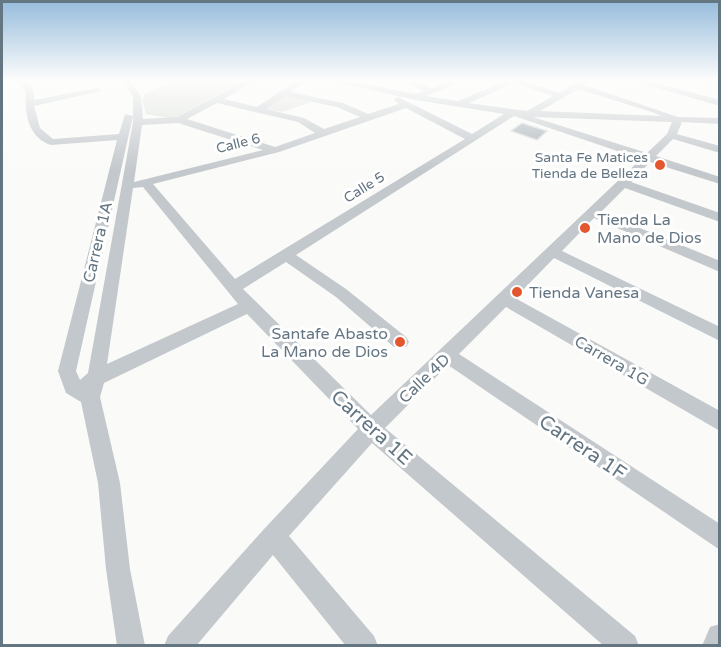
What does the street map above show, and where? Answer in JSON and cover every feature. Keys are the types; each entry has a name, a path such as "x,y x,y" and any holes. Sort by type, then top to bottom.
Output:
{"street":[{"path":"30,110 30,116 42,138 51,142 123,137"},
{"name":"Carrera 1A","path":"86,387 67,370 128,110"},
{"name":"Carrera 1A","path":"131,645 118,569 109,483 86,387 135,185 138,110"},
{"path":"179,120 197,110"},
{"path":"259,110 301,120 325,134"},
{"path":"351,110 369,118"},
{"name":"Calle 6","path":"108,192 275,150 388,110"},
{"path":"426,110 471,138"},
{"path":"496,110 513,113 720,181"},
{"path":"529,113 534,110"},
{"path":"589,110 608,117"},
{"path":"656,110 678,120"},
{"path":"513,113 720,122"},
{"name":"Calle 5","path":"233,288 513,113"},
{"path":"138,122 179,120 275,150"},
{"name":"Calle 4D","path":"178,645 371,429 648,158 670,135 678,120"},
{"path":"205,128 215,146"},
{"path":"670,135 720,150"},
{"path":"623,183 720,218"},
{"name":"Carrera 1E","path":"135,185 249,306 371,429 625,645"},
{"path":"591,212 720,267"},
{"path":"551,251 720,335"},
{"path":"286,255 341,293 400,342"},
{"name":"Carrera 1G","path":"505,299 720,422"},
{"path":"86,387 249,306"},
{"name":"Carrera 1F","path":"447,355 720,538"},
{"path":"273,536 364,645"},
{"path":"716,645 720,637"}],"shaded area":[{"path":"145,110 189,110 173,119 146,114"}],"building":[{"path":"522,123 547,131 537,140 511,131"}],"place":[{"name":"Santa Fe Matices Tienda de Belleza","path":"660,165"},
{"name":"Tienda La Mano de Dios","path":"585,228"},
{"name":"Tienda Vanesa","path":"517,292"},
{"name":"Santafe Abasto La Mano de Dios","path":"400,342"}]}
